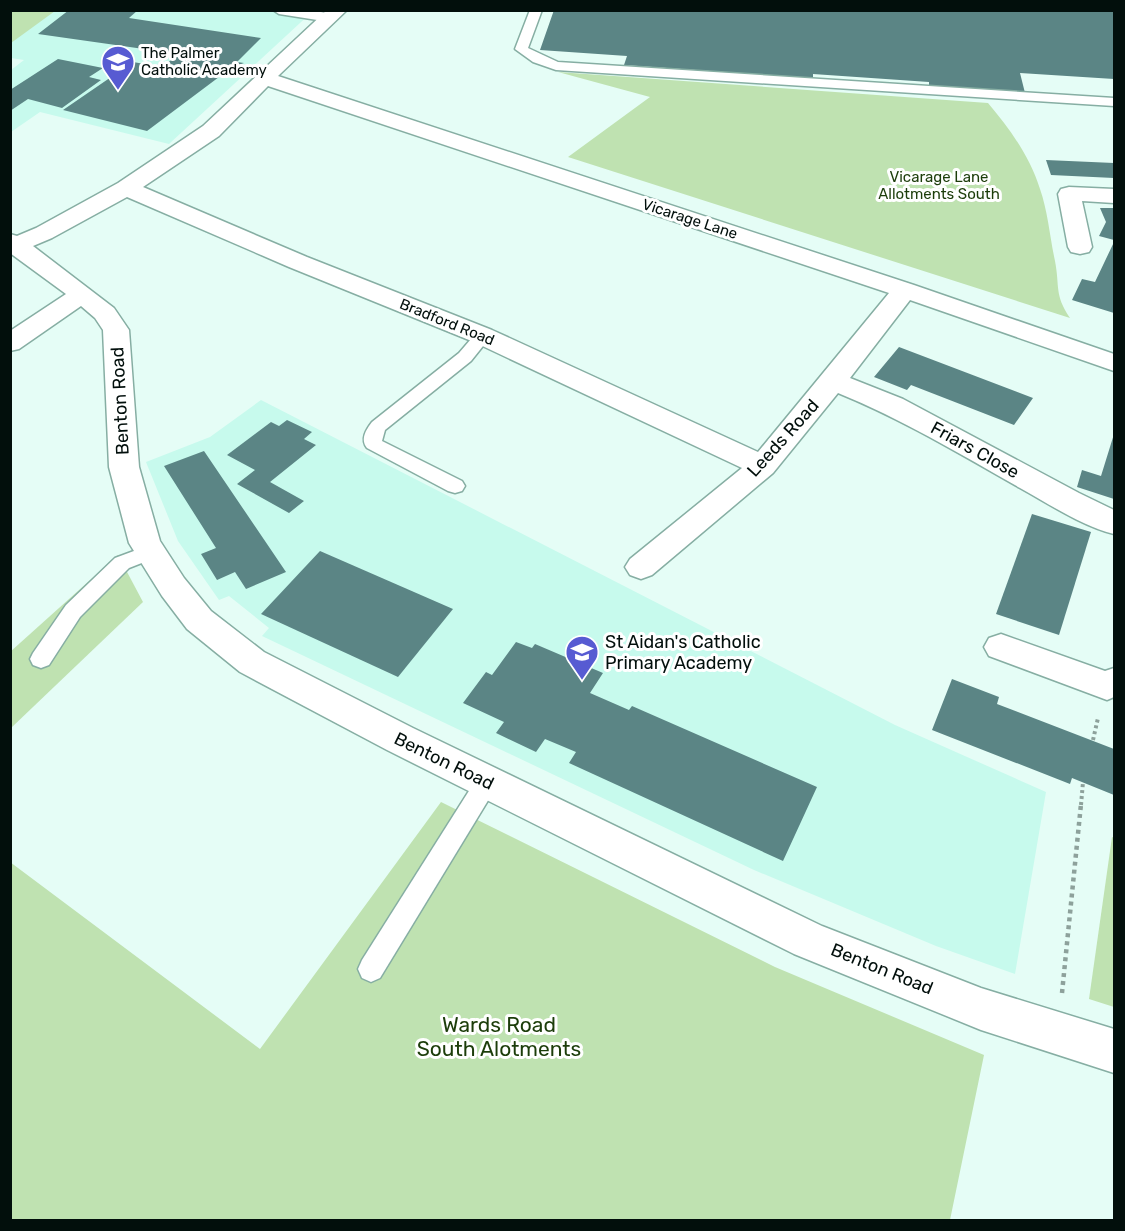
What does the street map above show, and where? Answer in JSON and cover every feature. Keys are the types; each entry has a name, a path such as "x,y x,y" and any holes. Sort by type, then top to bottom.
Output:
{"street":[{"path":"14,243 44,233 126,188 211,131 264,78 334,14"},
{"name":"Vicarage Lane","path":"264,78 905,290 1114,363"},
{"name":"Bradford Road","path":"126,188 298,262 483,336 763,466"},
{"path":"1080,247 1069,194 1114,196"},
{"name":"Benton Road","path":"14,243 82,294 105,314 116,330 124,467 145,543 173,587 200,620 252,662 487,782 808,940 981,1009 1114,1051"},
{"name":"Leeds Road","path":"641,567 763,466 905,290"},
{"path":"10,343 82,294"},
{"name":"Friars Close","path":"833,381 893,405 1114,524"},
{"path":"1001,647 1107,686 1114,682"}],"lane":[{"path":"279,10 334,14"},
{"path":"536,10 521,49 537,59 556,66 1114,102"},
{"path":"455,486 373,444 373,435 378,426 465,357 483,336"},
{"path":"41,659 73,611 122,563 150,552"},
{"path":"371,969 487,782"}],"path":[{"path":"1058,1033 1083,782"}],"shaded area":[{"name":"The Palmer Catholic Academy","path":"11,11 313,11 169,144 40,112 11,132 11,70 24,60 11,58"},
{"name":"St Aidan's Catholic Primary Academy","path":"261,400 895,725 1046,792 1015,974 936,946 754,870 262,636 269,628 229,596 219,600 178,541 146,462 210,437"}],"green space":[{"path":"11,10 55,10 55,11 11,43"},
{"name":"Vicarage Lane Allotments South","path":"558,72 988,103 1018,144 1036,177 1047,216 1058,290 1070,318 568,157 650,97"},
{"path":"118,555 143,602 11,728 10,652"},
{"name":"Wards Road South Alotments","path":"441,802 775,967 984,1055 950,1220 11,1220 10,862 260,1049"},
{"path":"1112,837 1114,838 1114,1007 1089,999"}],"building":[{"path":"69,10 138,10 129,18 261,38 237,62 244,63 219,72 223,74 147,131 63,110 133,62 156,66 161,62 167,63 179,54 38,34"},
{"path":"554,10 1114,10 1114,79 1020,73 1025,93 929,86 929,82 813,74 813,78 624,65 627,56 540,50"},
{"path":"58,59 103,68 89,77 101,80 62,108 28,99 10,111 10,90"},
{"path":"1046,160 1114,163 1114,178 1051,175"},
{"path":"1100,208 1114,208 1114,240 1099,236 1106,222"},
{"path":"1114,242 1114,313 1072,300 1082,279 1095,282"},
{"path":"899,347 1033,398 1014,425 911,385 907,390 874,377"},
{"path":"287,420 312,432 304,439 316,445 270,482 304,501 289,513 237,484 255,470 227,455 271,422 279,426"},
{"path":"1114,434 1114,499 1077,487 1082,470 1101,476"},
{"path":"204,451 286,572 246,589 235,572 217,580 201,554 216,548 164,466"},
{"path":"1032,514 1091,532 1059,635 996,614"},
{"path":"320,551 453,609 398,677 261,614"},
{"path":"516,642 532,648 535,644 603,673 590,693 629,710 632,706 817,787 783,861 569,763 576,752 545,739 536,752 496,733 504,722 463,703 486,672 492,675"},
{"path":"952,679 999,697 997,704 1114,749 1114,795 1072,778 1070,784 932,730"}],"place":[{"name":"The Palmer Catholic Academy","path":"118,91"},
{"name":"St Aidan's Catholic Primary Academy","path":"582,681"}]}
